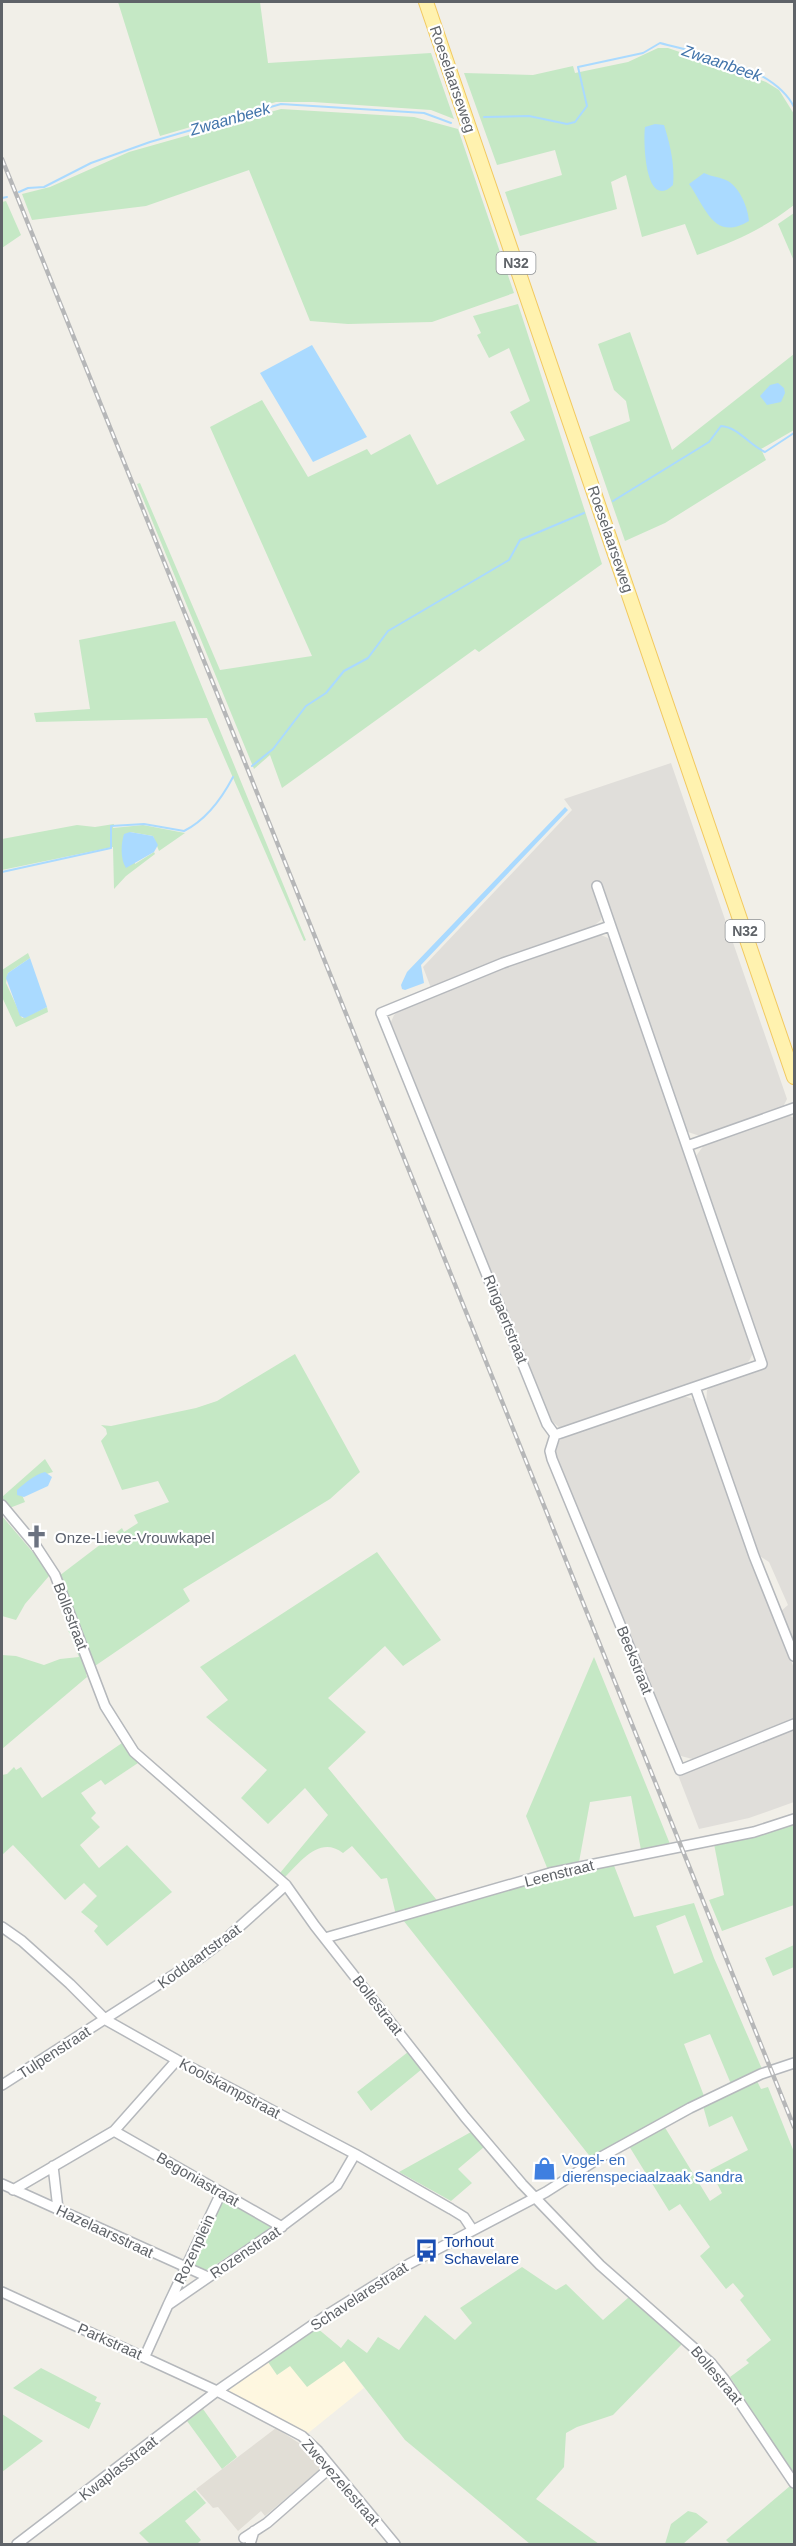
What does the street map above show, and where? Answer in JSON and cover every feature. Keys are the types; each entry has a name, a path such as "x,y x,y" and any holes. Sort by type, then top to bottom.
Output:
{"main road":[{"name":"Roeselaarseweg","path":"426,2 795,1077"}],"street":[{"path":"555,1435 762,1364 597,886"},
{"name":"Ringaertstraat","path":"555,1435 547,1424 381,1013 503,963 610,926"},
{"path":"687,1146 795,1108"},
{"path":"695,1387 754,1556 795,1656"},
{"name":"Beekstraat","path":"555,1435 550,1451 552,1459 680,1770 795,1724"},
{"name":"Bollestraat","path":"2,1505 36,1546 55,1575 105,1706 134,1752 286,1885 465,2117 535,2197 600,2265 711,2363 795,2483"},
{"name":"Leenstraat","path":"325,1938 550,1873 754,1832 795,1819"},
{"name":"Koddaartstraat","path":"106,2020 228,1938 286,1885"},
{"name":"Koolskampstraat","path":"2,1927 22,1941 106,2020 177,2061 355,2154 464,2217 471,2229"},
{"name":"Tulpenstraat","path":"2,2085 106,2020"},
{"path":"13,2190 114,2131 177,2061"},
{"name":"Schavelarestraat","path":"218,2391 330,2313 409,2264 535,2197 690,2108 761,2074 795,2063"},
{"name":"Begoniastraat","path":"114,2131 282,2227"},
{"name":"Rozenstraat","path":"168,2305 282,2227 337,2185 355,2154"},
{"path":"53,2166 58,2209"},
{"name":"Hazelaarsstraat","path":"2,2184 208,2277"},
{"name":"Rozenplein","path":"168,2305 220,2193"},
{"name":"Parkstraat","path":"2,2292 218,2391"},
{"path":"145,2356 168,2305"},
{"name":"Zwevezelestraat","path":"218,2391 302,2436 332,2467 395,2544"},
{"name":"Kwaplasstraat","path":"17,2544 218,2391"},
{"path":"247,2541 254,2530 267,2523 332,2467"}],"shaded area":[{"path":"671,763 787,1099 783,1107 703,1137 688,1132 684,1126 599,882 592,885 602,913 601,920 591,928 431,988 423,967 572,810 564,799"},
{"path":"601,935 613,944 752,1348 752,1355 742,1367 560,1428 549,1419 391,1022 394,1015 401,1009 504,967"},
{"path":"788,1115 794,1118 794,1645 781,1611 788,1605 769,1562 758,1555 706,1406 707,1390 712,1386 767,1366 696,1156 704,1145"},
{"path":"679,1397 695,1400 698,1406 750,1558 794,1668 794,1720 696,1760 681,1756 676,1750 555,1451 557,1443 563,1438"},
{"path":"794,1728 794,1802 749,1818 699,1829 678,1775"},
{"path":"344,2361 364,2388 307,2434 225,2392 268,2362 277,2375 290,2366"},
{"path":"276,2428 308,2449 322,2463 322,2468 265,2516 261,2511 238,2531 218,2507 213,2508 196,2489"}],"green space":[{"path":"118,2 260,2 268,63 431,53 454,119 431,110 313,102 276,102 160,136"},
{"path":"658,48 668,48 718,65 766,82 779,90 794,114 794,205 748,234 697,255 685,224 642,237 626,175 611,182 617,209 520,236 505,192 562,175 555,150 497,165 464,73 533,75 573,66 575,73 628,62"},
{"path":"281,109 414,117 458,129 514,293 432,322 348,324 310,321 249,170 146,206 32,220 22,194 50,187 129,152"},
{"path":"6,201 21,235 2,248 2,202"},
{"path":"794,213 794,261 778,224"},
{"path":"518,304 602,564 479,652 475,649 282,788 270,755 254,769 137,484 140,483 220,670 312,656 210,427 262,400 308,477 367,449 371,455 410,434 437,485 525,440 510,412 530,401 509,348 489,358 477,335 481,333 473,316"},
{"path":"630,332 672,450 794,354 794,430 761,449 766,460 665,523 625,541 589,437 630,421 626,401 614,390 598,344"},
{"path":"175,621 306,940 304,941 207,718 36,722 34,713 90,709 79,640"},
{"path":"114,824 113,828 143,825 185,833 159,851 153,836 130,832 135,864 154,852 155,854 126,876 114,889 113,847 2,870 2,839 77,825 95,827"},
{"path":"28,953 30,958 8,973 6,983 22,1018 47,1007 48,1012 16,1027 2,997 2,970"},
{"path":"295,1354 360,1472 330,1499 183,1589 190,1601 92,1668 59,1576 122,1528 124,1532 138,1523 134,1515 169,1502 158,1481 122,1490 101,1441 107,1434 106,1429 101,1425 111,1426 196,1408 217,1401"},
{"path":"45,1459 53,1472 40,1476 22,1495 25,1502 7,1509 2,1502 2,1497"},
{"path":"2,1516 42,1563 49,1576 25,1604 16,1620 2,1616"},
{"path":"377,1552 441,1640 403,1666 385,1646 328,1698 366,1732 328,1768 440,1904 396,1915 387,1878 381,1879 352,1846 343,1853 335,1848 319,1848 311,1852 285,1877 280,1873 328,1815 305,1788 268,1824 241,1798 267,1770 206,1717 228,1700 200,1667"},
{"path":"71,1629 89,1672 86,1674 87,1677 2,1749 2,1655 16,1656 44,1665 60,1659 79,1657 68,1630"},
{"path":"594,1657 670,1844 641,1850 631,1796 590,1802 579,1862 548,1870 526,1816"},
{"path":"122,1743 138,1763 105,1785 101,1780 81,1793 96,1813 91,1818 100,1827 80,1845 99,1868 127,1845 172,1892 107,1946 94,1931 98,1926 81,1912 97,1896 84,1883 65,1900 13,1845 2,1855 2,1775 7,1774 14,1767 16,1770 21,1767 42,1798"},
{"path":"794,1823 794,1905 722,1931 709,1900 724,1895 714,1844 755,1836"},
{"path":"613,1863 634,1917 694,1903 714,1958 762,2069 731,2084 710,2034 684,2044 704,2096 666,2115 592,2159 403,1920 537,1881","holes":["685,1915 703,1962 674,1974 656,1926"]},
{"path":"794,1945 794,1967 773,1976 765,1958"},
{"path":"408,2052 422,2069 371,2111 357,2092"},
{"path":"757,2081 761,2089 768,2087 794,2152 794,2475 730,2377 749,2363 746,2360 771,2340 740,2300 744,2296 733,2283 726,2289 700,2256 710,2247 680,2204 669,2211 629,2146 664,2126 710,2201 722,2193 710,2170 748,2150 732,2116 709,2127 703,2106"},
{"path":"471,2132 484,2147 458,2169 472,2183 451,2201 399,2172"},
{"path":"224,2198 271,2224 271,2228 206,2271 192,2265"},
{"path":"522,2267 556,2290 566,2284 603,2320 629,2297 683,2343 613,2415 566,2433 564,2467 536,2499 599,2544 530,2544 405,2440 344,2361 307,2387 290,2366 277,2375 268,2362 317,2328 341,2348 348,2339 367,2353 378,2337 399,2350 425,2315 455,2340 472,2323 460,2308"},
{"path":"41,2368 97,2397 95,2401 101,2403 89,2429 13,2388"},
{"path":"203,2409 237,2457 222,2469 187,2421"},
{"path":"2,2414 43,2441 2,2472"},
{"path":"790,2486 794,2491 794,2544 730,2544 726,2540"},
{"path":"195,2490 206,2503 185,2521 201,2540 197,2544 150,2544 139,2533"},
{"path":"688,2511 696,2513 708,2522 683,2544 665,2544 671,2524"}],"water":[{"path":"655,124 664,125 673,162 673,185 664,191 657,189 651,182 646,159 645,127"},
{"path":"704,173 725,180 736,188 743,199 749,221 727,227 719,225 712,219 689,184"},
{"path":"312,345 367,437 313,462 260,373"},
{"path":"778,383 784,388 785,393 781,402 767,405 760,396 770,385"},
{"path":"565,807 568,810 421,965 424,983 402,989 401,985 407,972"},
{"path":"130,832 153,836 158,845 154,852 126,868 122,856 122,842 124,834"},
{"path":"30,958 47,1007 25,1018 20,1016 6,978 8,973"},
{"path":"45,1472 52,1477 48,1486 24,1497 17,1495 17,1490 23,1485 33,1477"}],"waterway":[{"name":"Zwaanbeek","path":"484,117 529,116 567,124 575,122 587,106 578,67 643,53 660,43 715,57 754,72 770,81 784,93 794,107"},
{"name":"Zwaanbeek","path":"19,192 28,188 44,187 91,163 150,142 281,104 424,113 451,123"},
{"name":"Zwaanbeek","path":"2,198 7,197"},
{"path":"613,501 709,442 721,426 733,430 765,452 794,433"},
{"path":"252,766 273,749 306,706 326,693 344,671 368,658 388,631 509,560 520,540 584,513"},
{"path":"2,872 111,848 111,826 144,824 184,831 213,808 233,777"}],"railway":[{"path":"2,159 794,2127"}],"place":[{"name":"Onze-Lieve-Vrouwkapel","path":"37,1537"},
{"name":"Vogel- en dierenspeciaalzaak Sandra","path":"544,2168"},
{"name":"Torhout Schavelare","path":"426,2250"}]}
